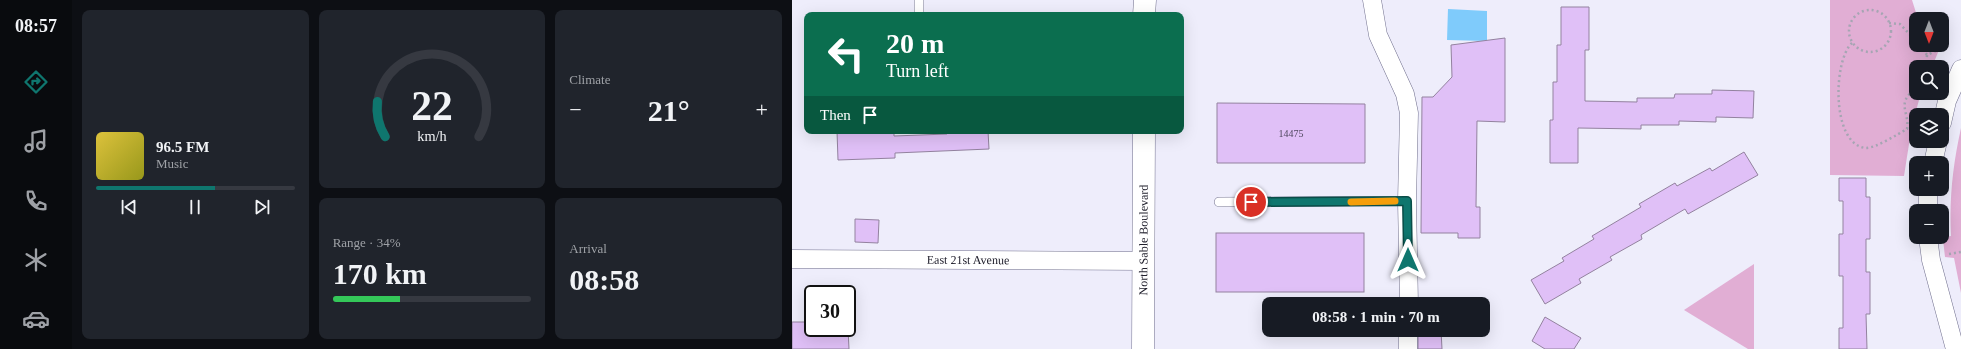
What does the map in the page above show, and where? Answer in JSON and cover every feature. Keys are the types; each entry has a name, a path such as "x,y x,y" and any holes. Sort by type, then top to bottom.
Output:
{"street":[{"path":"1144,0 1144,12"},
{"path":"1372,0 1378,35 1405,94 1409,113 1407,201 1409,297"},
{"path":"1945,108 1961,69"},
{"name":"North Sable Boulevard","path":"1143,349 1144,134"},
{"path":"1929,244 1955,349"},
{"name":"East 21st Avenue","path":"792,259 1143,261"},
{"path":"1408,337 1408,349"}],"lane":[{"path":"919,0 919,12"},
{"path":"1219,202 1407,201"}],"path":[{"path":"1867,10 1875,11 1882,14 1889,23 1890,37 1886,44 1878,50 1864,51 1852,43 1849,28 1853,18 1860,12 1867,10"},
{"path":"1889,23 1900,24 1909,34"},
{"path":"1852,43 1849,46 1840,72 1839,106 1845,130 1859,146 1870,148 1908,129 1904,108 1907,96 1909,94"},
{"path":"1925,52 1927,55 1927,60"},
{"path":"1927,55 1933,52"},
{"path":"1944,254 1961,252"}],"shaded area":[{"path":"1830,0 1912,0 1916,12 1909,12 1909,52 1938,52 1935,60 1909,60 1909,100 1919,100 1917,108 1909,108 1909,144 1904,176 1830,175"},
{"path":"1961,128 1961,293 1954,258 1945,257 1944,244 1949,244 1949,236 1951,236 1952,182"},
{"path":"1754,264 1754,349 1748,349 1684,310"}],"water":[{"path":"1448,9 1487,11 1487,41 1447,40"}],"building":[{"path":"1561,7 1589,7 1589,50 1585,50 1585,101 1637,102 1637,98 1674,98 1675,94 1712,94 1712,90 1754,91 1753,118 1716,117 1716,122 1679,121 1679,125 1641,125 1641,129 1578,128 1578,163 1550,163 1550,120 1553,120 1553,82 1557,82 1557,45 1561,45"},
{"path":"1505,38 1505,122 1477,121 1476,207 1480,207 1480,238 1458,238 1458,233 1421,233 1422,97 1433,97 1452,77 1451,45"},
{"path":"1217,103 1365,104 1365,163 1217,163"},
{"path":"837,134 894,134 894,136 988,134 989,149 895,153 895,158 838,160"},
{"path":"1744,152 1758,175 1688,214 1685,209 1641,235 1642,239 1610,257 1612,260 1579,279 1581,283 1545,304 1531,280 1564,261 1562,258 1594,239 1592,236 1641,207 1639,204 1675,183 1677,186 1710,168 1712,171"},
{"path":"1839,178 1866,178 1866,197 1870,197 1870,239 1866,239 1866,272 1870,272 1870,314 1866,314 1867,349 1839,349 1839,328 1843,328 1843,276 1839,276 1839,234 1843,234 1843,201 1839,201"},
{"path":"855,219 879,220 878,243 855,242"},
{"path":"1216,233 1364,233 1364,292 1216,292"},
{"path":"1545,317 1581,338 1574,349 1545,349 1532,341"},
{"path":"792,322 804,322 804,337 848,337 849,349 792,349"},
{"path":"1418,337 1441,337 1442,349 1418,349"}],"slow traffic":[{"path":"1351,202 1395,201"}],"route":[{"path":"1251,202 1407,201 1408,260"}]}
